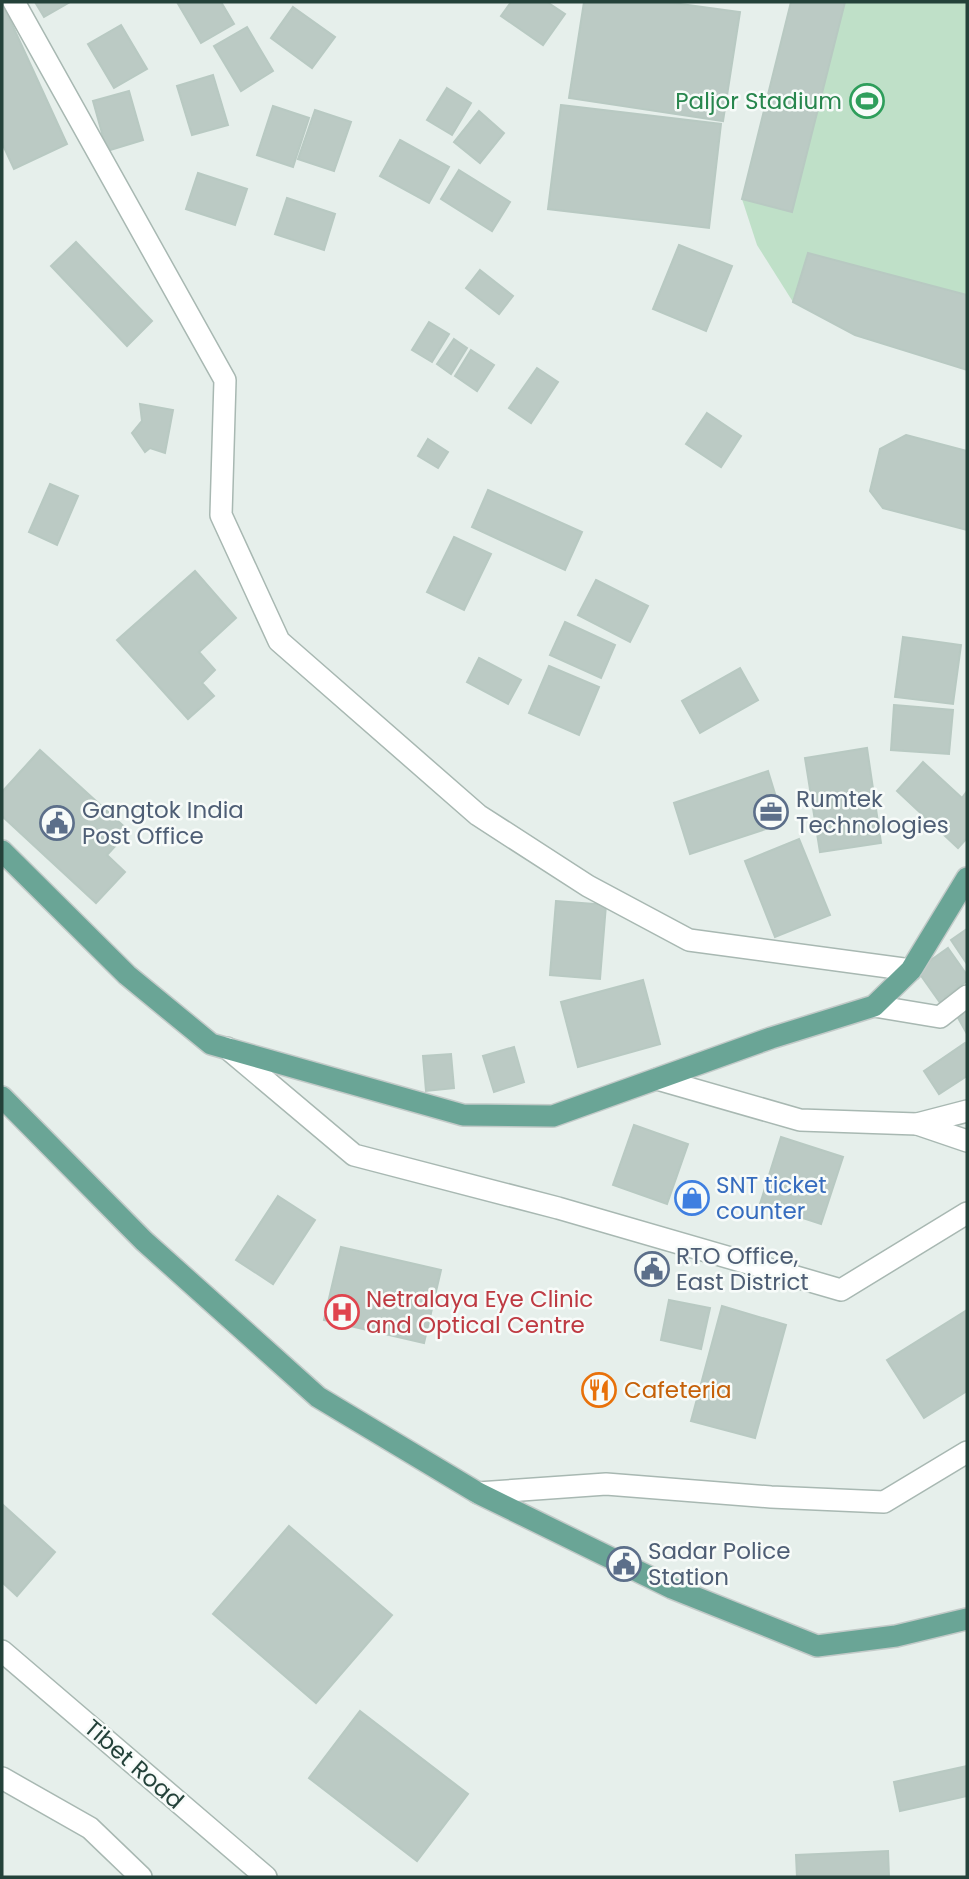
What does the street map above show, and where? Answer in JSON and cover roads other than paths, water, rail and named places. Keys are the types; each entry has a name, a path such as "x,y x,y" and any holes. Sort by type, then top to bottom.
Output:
{"main road":[{"path":"2,851 127,975 211,1044 463,1115 553,1116 771,1038 874,1006 911,971 967,878"},
{"path":"2,1097 144,1241 318,1397 478,1493 672,1588 817,1647 896,1636 967,1619"}],"street":[{"path":"14,2 225,380 222,515 279,641 478,815 588,886 690,940 911,971"},
{"path":"874,1006 940,1017 967,996"},
{"path":"228,1048 354,1155 558,1208 841,1290 967,1213"},
{"path":"657,1079 800,1120 917,1124 967,1140"},
{"path":"917,1124 967,1111"},
{"path":"478,1493 606,1484 771,1497 884,1502 967,1452"},
{"name":"Tibet Road","path":"2,1651 267,1877"},
{"path":"2,1778 90,1828 141,1877"}],"place":[{"name":"Paljor Stadium","path":"867,101"},
{"name":"Rumtek Technologies","path":"771,812"},
{"name":"Gangtok India Post Office","path":"57,823"},
{"name":"SNT ticket counter","path":"692,1198"},
{"name":"RTO Office, East District","path":"652,1269"},
{"name":"Netralaya Eye Clinic and Optical Centre","path":"342,1312"},
{"name":"Cafeteria","path":"599,1390"},
{"name":"Sadar Police Station","path":"624,1564"}]}
